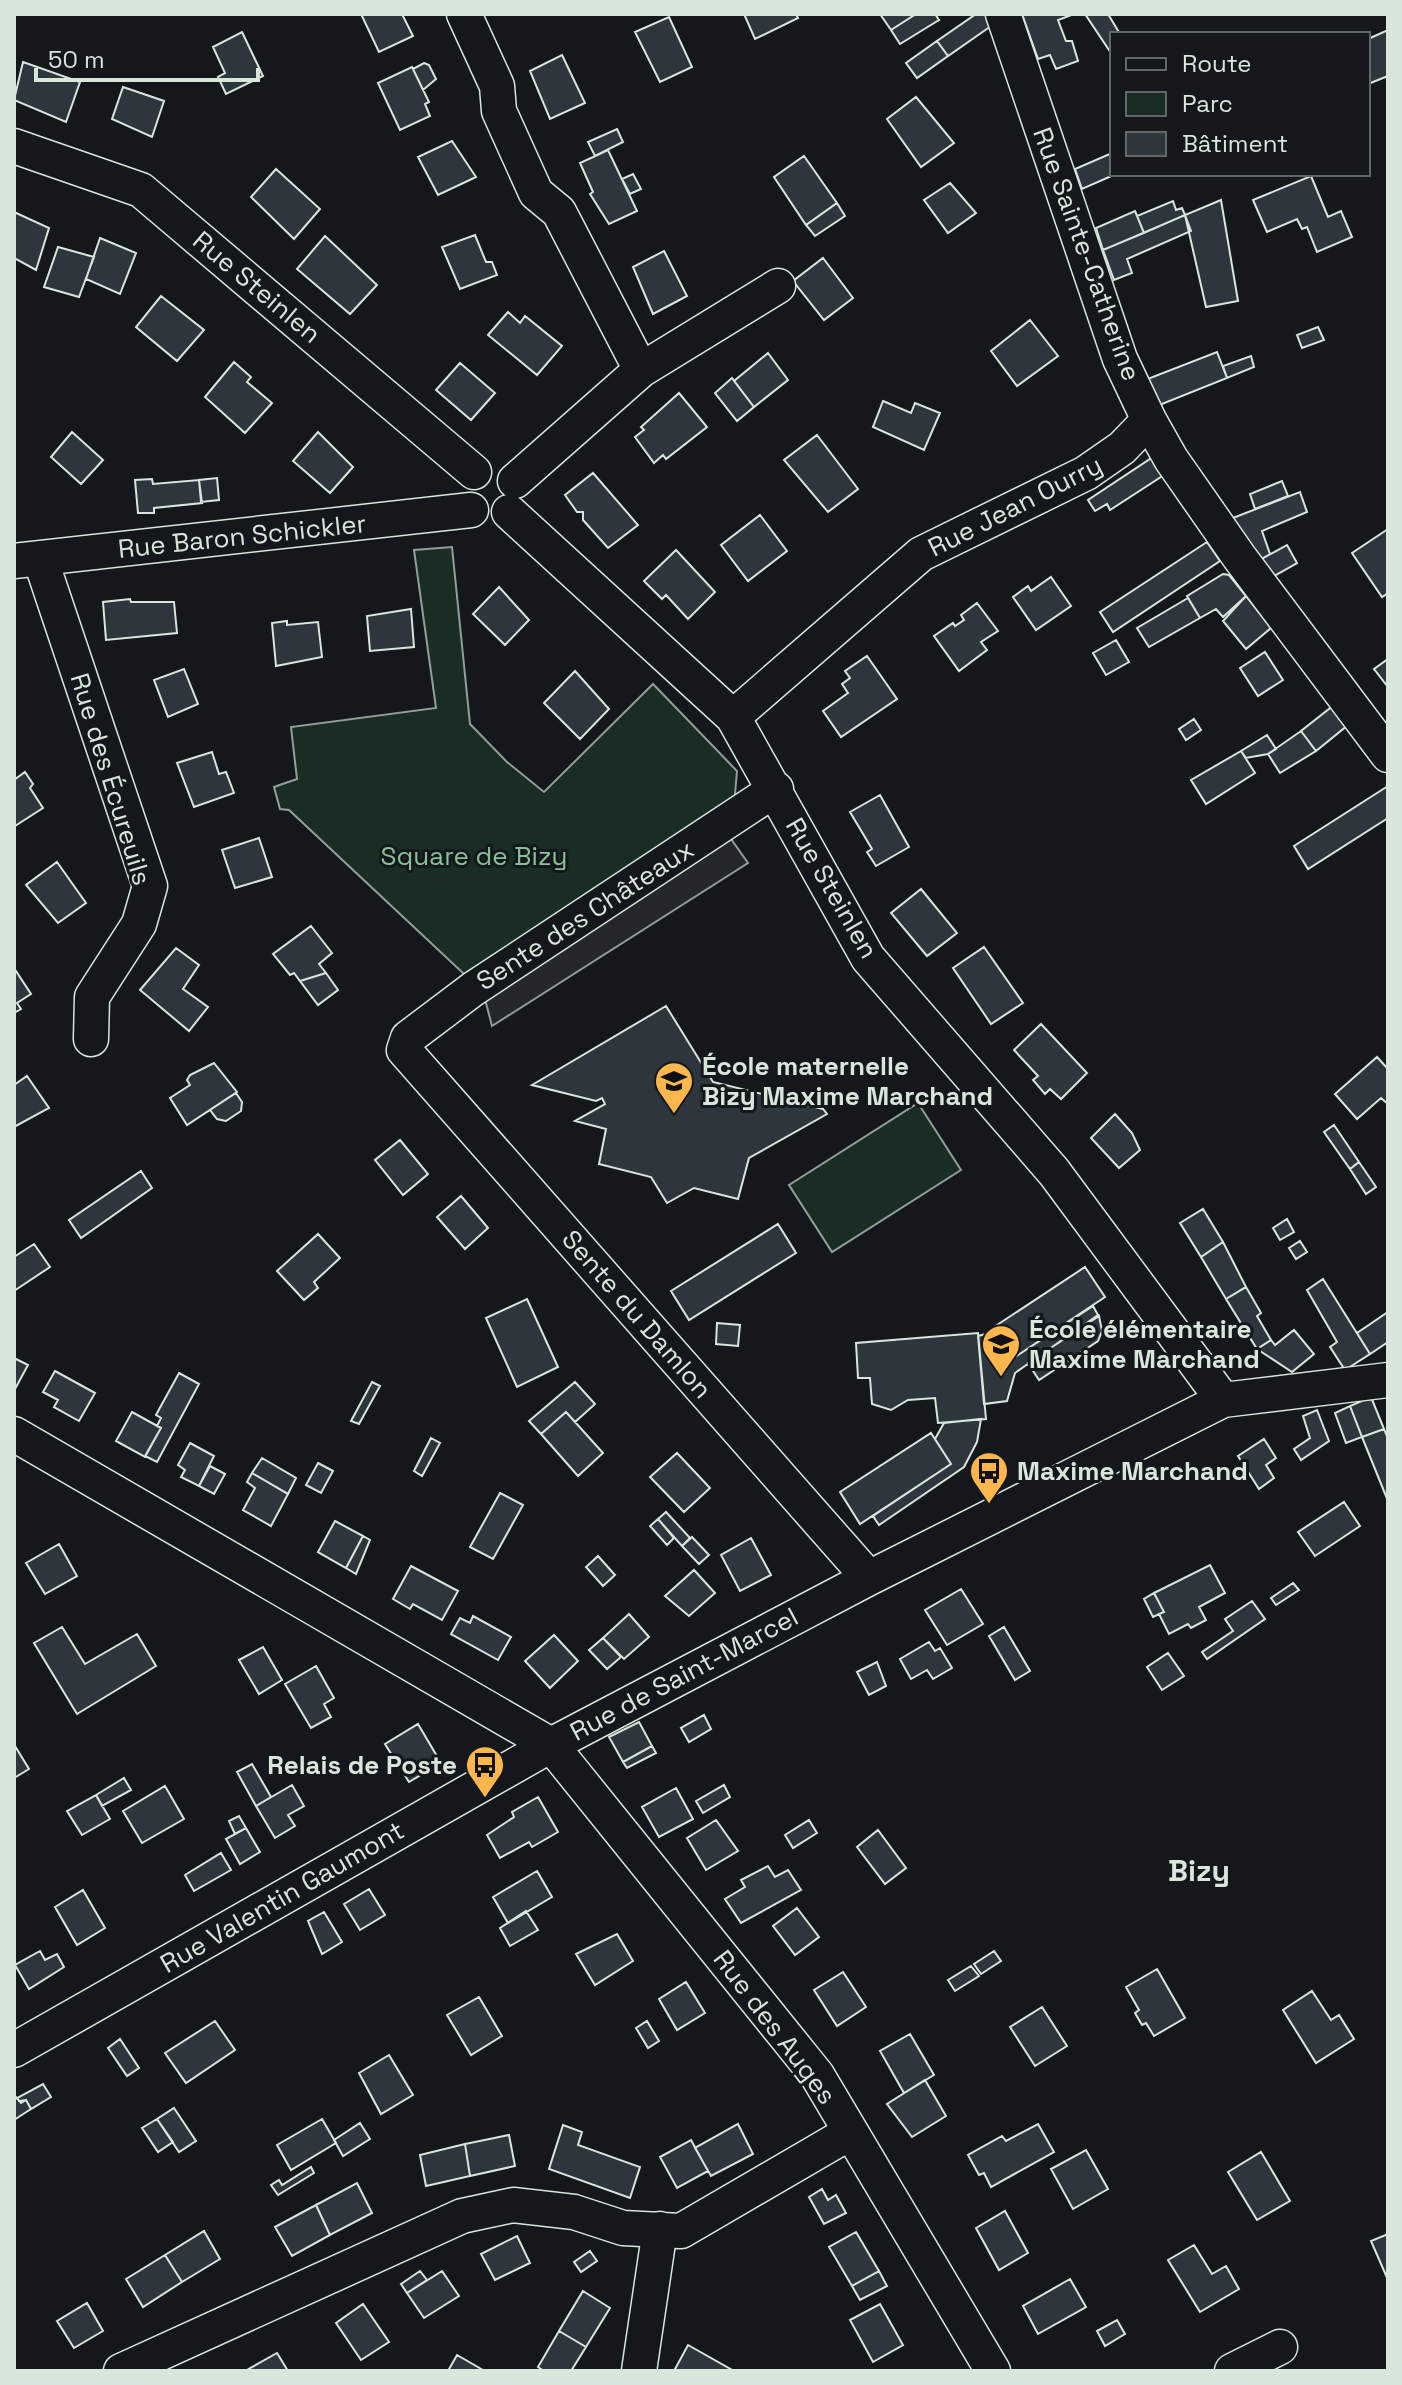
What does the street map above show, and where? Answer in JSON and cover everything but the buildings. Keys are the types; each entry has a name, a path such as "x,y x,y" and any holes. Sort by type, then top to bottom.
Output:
{"street":[{"path":"464,14 497,86 499,111 536,193 559,212 641,370"},
{"name":"Rue Sainte-Catherine","path":"1003,14 1120,359 1149,420 1171,459 1240,558 1388,755"},
{"name":"Rue Steinlen","path":"14,146 141,190 474,472"},
{"path":"512,496 497,467 474,472 465,490 471,510 490,519 641,370 778,286"},
{"name":"Rue Jean Ourry","path":"733,717 921,554 1086,473 1122,448 1149,420"},
{"name":"Rue Steinlen","path":"512,496 733,717 868,958 1054,1172 1223,1400"},
{"name":"Rue Baron Schickler","path":"27,560 471,510"},
{"name":"Rue des Écureuils","path":"27,560 150,886 139,924 92,997 91,1039"},
{"name":"Sente des Châteaux","path":"404,1050 408,1038 473,989 776,789"},
{"name":"Sente du Damlon","path":"404,1050 869,1578"},
{"name":"Rue de Saint-Marcel","path":"14,1434 551,1745 869,1578 1223,1400 1388,1380"},
{"name":"Rue Valentin Gaumont","path":"14,2050 551,1745"},
{"name":"Rue des Auges","path":"551,1745 817,2075 993,2371"},
{"path":"121,2371 462,2216 513,2205 574,2212 623,2228 681,2231 851,2132"},
{"path":"639,2371 660,2229"},
{"path":"1232,2371 1280,2347"}],"green space":[{"name":"Square de Bizy","path":"452,547 470,724 507,762 544,792 653,684 737,771 734,806 464,974 289,810 280,809 274,787 297,779 291,727 436,708 414,550"},
{"path":"918,1103 961,1170 832,1252 789,1185"}],"shaded area":[{"path":"719,822 748,863 492,1026 479,976"}],"place":[{"name":"École maternelle Bizy Maxime Marchand","path":"674,1115"},
{"name":"École élémentaire Maxime Marchand","path":"1001,1378"},
{"name":"Maxime Marchand","path":"989,1505"},
{"name":"Relais de Poste","path":"485,1799"}],"district":[{"name":"Bizy","path":"1199,1870"}]}
